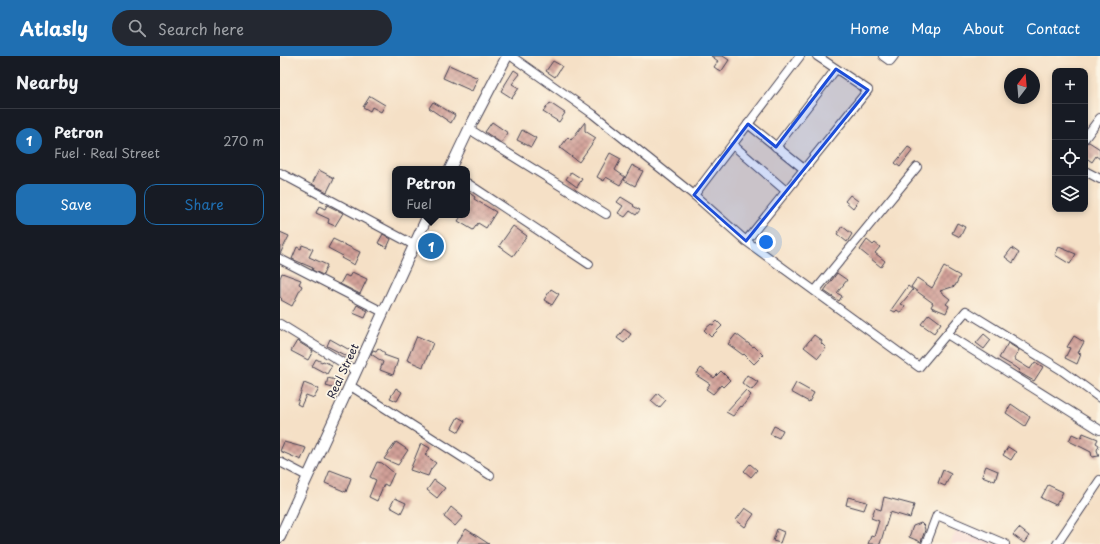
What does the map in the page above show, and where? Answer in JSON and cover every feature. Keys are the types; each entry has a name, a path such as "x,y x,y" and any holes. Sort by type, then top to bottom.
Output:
{"main road":[{"path":"451,166 507,56"},
{"name":"Real Street","path":"280,537 427,218"}],"street":[{"path":"511,56 593,114 694,195 746,241 919,367 966,311 1060,368 1100,398"},
{"path":"694,195 800,56"},
{"path":"746,241 868,90 816,56"},
{"path":"884,56 890,61 894,56"},
{"path":"776,147 836,69"},
{"path":"1088,134 1100,118"},
{"path":"748,124 804,169"},
{"path":"469,129 606,214"},
{"path":"732,144 786,191"},
{"path":"815,291 917,166"},
{"path":"280,173 414,245"},
{"path":"1088,173 1100,179"},
{"path":"470,185 589,264"},
{"path":"280,259 383,312"},
{"path":"280,324 356,371"},
{"path":"947,334 1100,430"},
{"path":"349,385 490,475"},
{"path":"280,462 307,476"},
{"path":"1057,544 1100,480"},
{"path":"926,544 937,515 1005,544"}],"highlighted area":[{"path":"836,69 868,90 746,241 694,195 748,124 776,147"}],"shaded area":[{"path":"958,527 997,544 950,544"}],"building":[{"path":"711,56 723,56 729,60 721,72 714,67 718,61"},
{"path":"553,61 562,66 555,77 546,71"},
{"path":"449,65 478,78 472,91 443,78"},
{"path":"514,70 520,74 512,84 519,88 512,98 501,91"},
{"path":"370,96 385,105 381,112 372,107 370,111 363,107"},
{"path":"433,102 455,115 451,123 429,108"},
{"path":"550,103 565,113 559,122 543,112"},
{"path":"492,122 508,133 501,143 485,132"},
{"path":"585,122 585,131 596,138 579,162 560,148 568,137 571,140"},
{"path":"522,130 536,138 531,147 517,140"},
{"path":"1088,142 1100,149 1100,159 1096,156 1092,162 1088,159"},
{"path":"908,147 913,150 900,167 895,163"},
{"path":"610,153 621,159 615,170 625,177 620,185 606,177 604,181 597,177"},
{"path":"632,165 643,171 635,186 624,180"},
{"path":"319,170 334,178 327,192 312,184"},
{"path":"571,172 582,179 577,187 566,179"},
{"path":"470,193 475,197 474,199 496,212 486,228 478,223 473,230 458,221 460,218 470,218"},
{"path":"850,195 858,201 853,208 845,201"},
{"path":"621,197 640,210 636,215 630,211 625,217 618,213 623,206 617,202"},
{"path":"327,205 343,213 335,226 328,223 329,219 316,213 319,206 325,209"},
{"path":"957,223 965,227 960,237 952,233"},
{"path":"513,226 527,236 513,256 499,246"},
{"path":"842,226 852,234 847,242 837,234"},
{"path":"280,232 289,236 280,254"},
{"path":"383,234 391,239 387,248 378,243"},
{"path":"333,239 360,252 354,265 341,258 343,256 328,248"},
{"path":"867,240 873,245 875,243 880,247 875,253 885,261 881,267 860,250"},
{"path":"302,245 313,249 309,257 327,265 323,275 312,270 313,268 292,259 297,247 301,249"},
{"path":"1059,247 1076,254 1070,264 1055,255"},
{"path":"1012,248 1019,253 1013,263 1005,257"},
{"path":"944,267 960,276 955,286 940,291 950,299 946,304 949,306 946,313 931,307 933,303 911,287 917,278 932,288"},
{"path":"352,272 367,279 360,294 340,284 345,275 349,277"},
{"path":"282,273 301,280 299,284 302,286 292,306 281,300 282,299 280,297 280,278"},
{"path":"837,273 847,280 837,293 842,296 839,301 824,291"},
{"path":"908,286 913,290 901,304 905,306 901,313 897,310 895,312 891,310"},
{"path":"551,289 559,294 552,305 544,300"},
{"path":"357,305 368,311 365,318 353,313"},
{"path":"929,314 941,323 934,333 921,324"},
{"path":"717,321 722,326 711,337 704,330"},
{"path":"624,329 631,334 624,343 617,338"},
{"path":"736,334 753,347 754,346 763,355 754,364 744,354 743,355 728,344"},
{"path":"984,334 991,340 984,349 976,343"},
{"path":"814,335 822,341 821,343 826,348 818,358 804,347"},
{"path":"417,336 433,343 423,367 407,360"},
{"path":"1074,336 1084,342 1078,353 1081,354 1077,364 1065,358 1070,348 1067,347"},
{"path":"330,339 355,353 352,359 327,346"},
{"path":"297,341 313,351 308,360 291,351"},
{"path":"1008,343 1019,350 1014,359 1030,369 1035,362 1043,367 1034,381 1018,372 1020,370 999,358"},
{"path":"378,348 385,353 384,355 398,360 393,375 380,370 383,362 371,354 373,350 376,351"},
{"path":"316,359 332,365 327,374 312,366"},
{"path":"701,368 714,378 721,371 730,380 723,387 721,385 713,394 706,389 710,384 696,375"},
{"path":"747,375 758,382 752,390 742,383"},
{"path":"328,378 339,381 336,389 326,386"},
{"path":"304,383 319,389 314,398 306,395 301,406 297,404"},
{"path":"796,383 814,393 809,402 791,392"},
{"path":"396,388 402,392 397,401 390,398"},
{"path":"746,390 751,395 742,407 741,406 733,416 726,412"},
{"path":"658,393 666,400 659,408 651,401"},
{"path":"1011,404 1030,417 1025,426 1006,413"},
{"path":"458,417 465,421 459,432 452,428"},
{"path":"774,426 783,430 779,438 770,434"},
{"path":"1083,433 1098,439 1096,443 1099,445 1097,450 1099,456 1092,457 1091,452 1069,441 1072,434 1081,438"},
{"path":"284,442 306,448 301,460 280,451"},
{"path":"396,442 408,450 398,465 384,459"},
{"path":"421,443 430,448 425,455 436,463 428,476 410,470"},
{"path":"1008,447 1016,452 1011,460 1003,455"},
{"path":"377,462 382,463 394,473 388,486 384,484 377,501 369,497 376,480 370,477"},
{"path":"750,464 757,470 751,477 744,471"},
{"path":"986,466 998,471 995,481 982,476"},
{"path":"330,470 351,478 346,492 325,483"},
{"path":"943,470 951,474 945,486 938,483"},
{"path":"434,480 445,488 437,498 427,490"},
{"path":"1048,485 1063,492 1056,505 1041,498"},
{"path":"848,497 867,502 864,510 846,505"},
{"path":"884,497 914,505 910,518 890,512 880,544 868,544 871,536 874,537 879,521 871,518 875,508 881,510"},
{"path":"395,498 406,503 401,513 390,507"},
{"path":"451,507 463,517 455,526 444,517"},
{"path":"745,508 754,514 745,527 736,520"},
{"path":"921,523 925,530 921,542 909,537 913,526"},
{"path":"1019,528 1029,536 1024,543 1013,535"},
{"path":"466,529 489,544 456,544"},
{"path":"777,529 784,532 780,543 773,541"}],"place":[{"name":"Petron","path":"431,246"}]}
